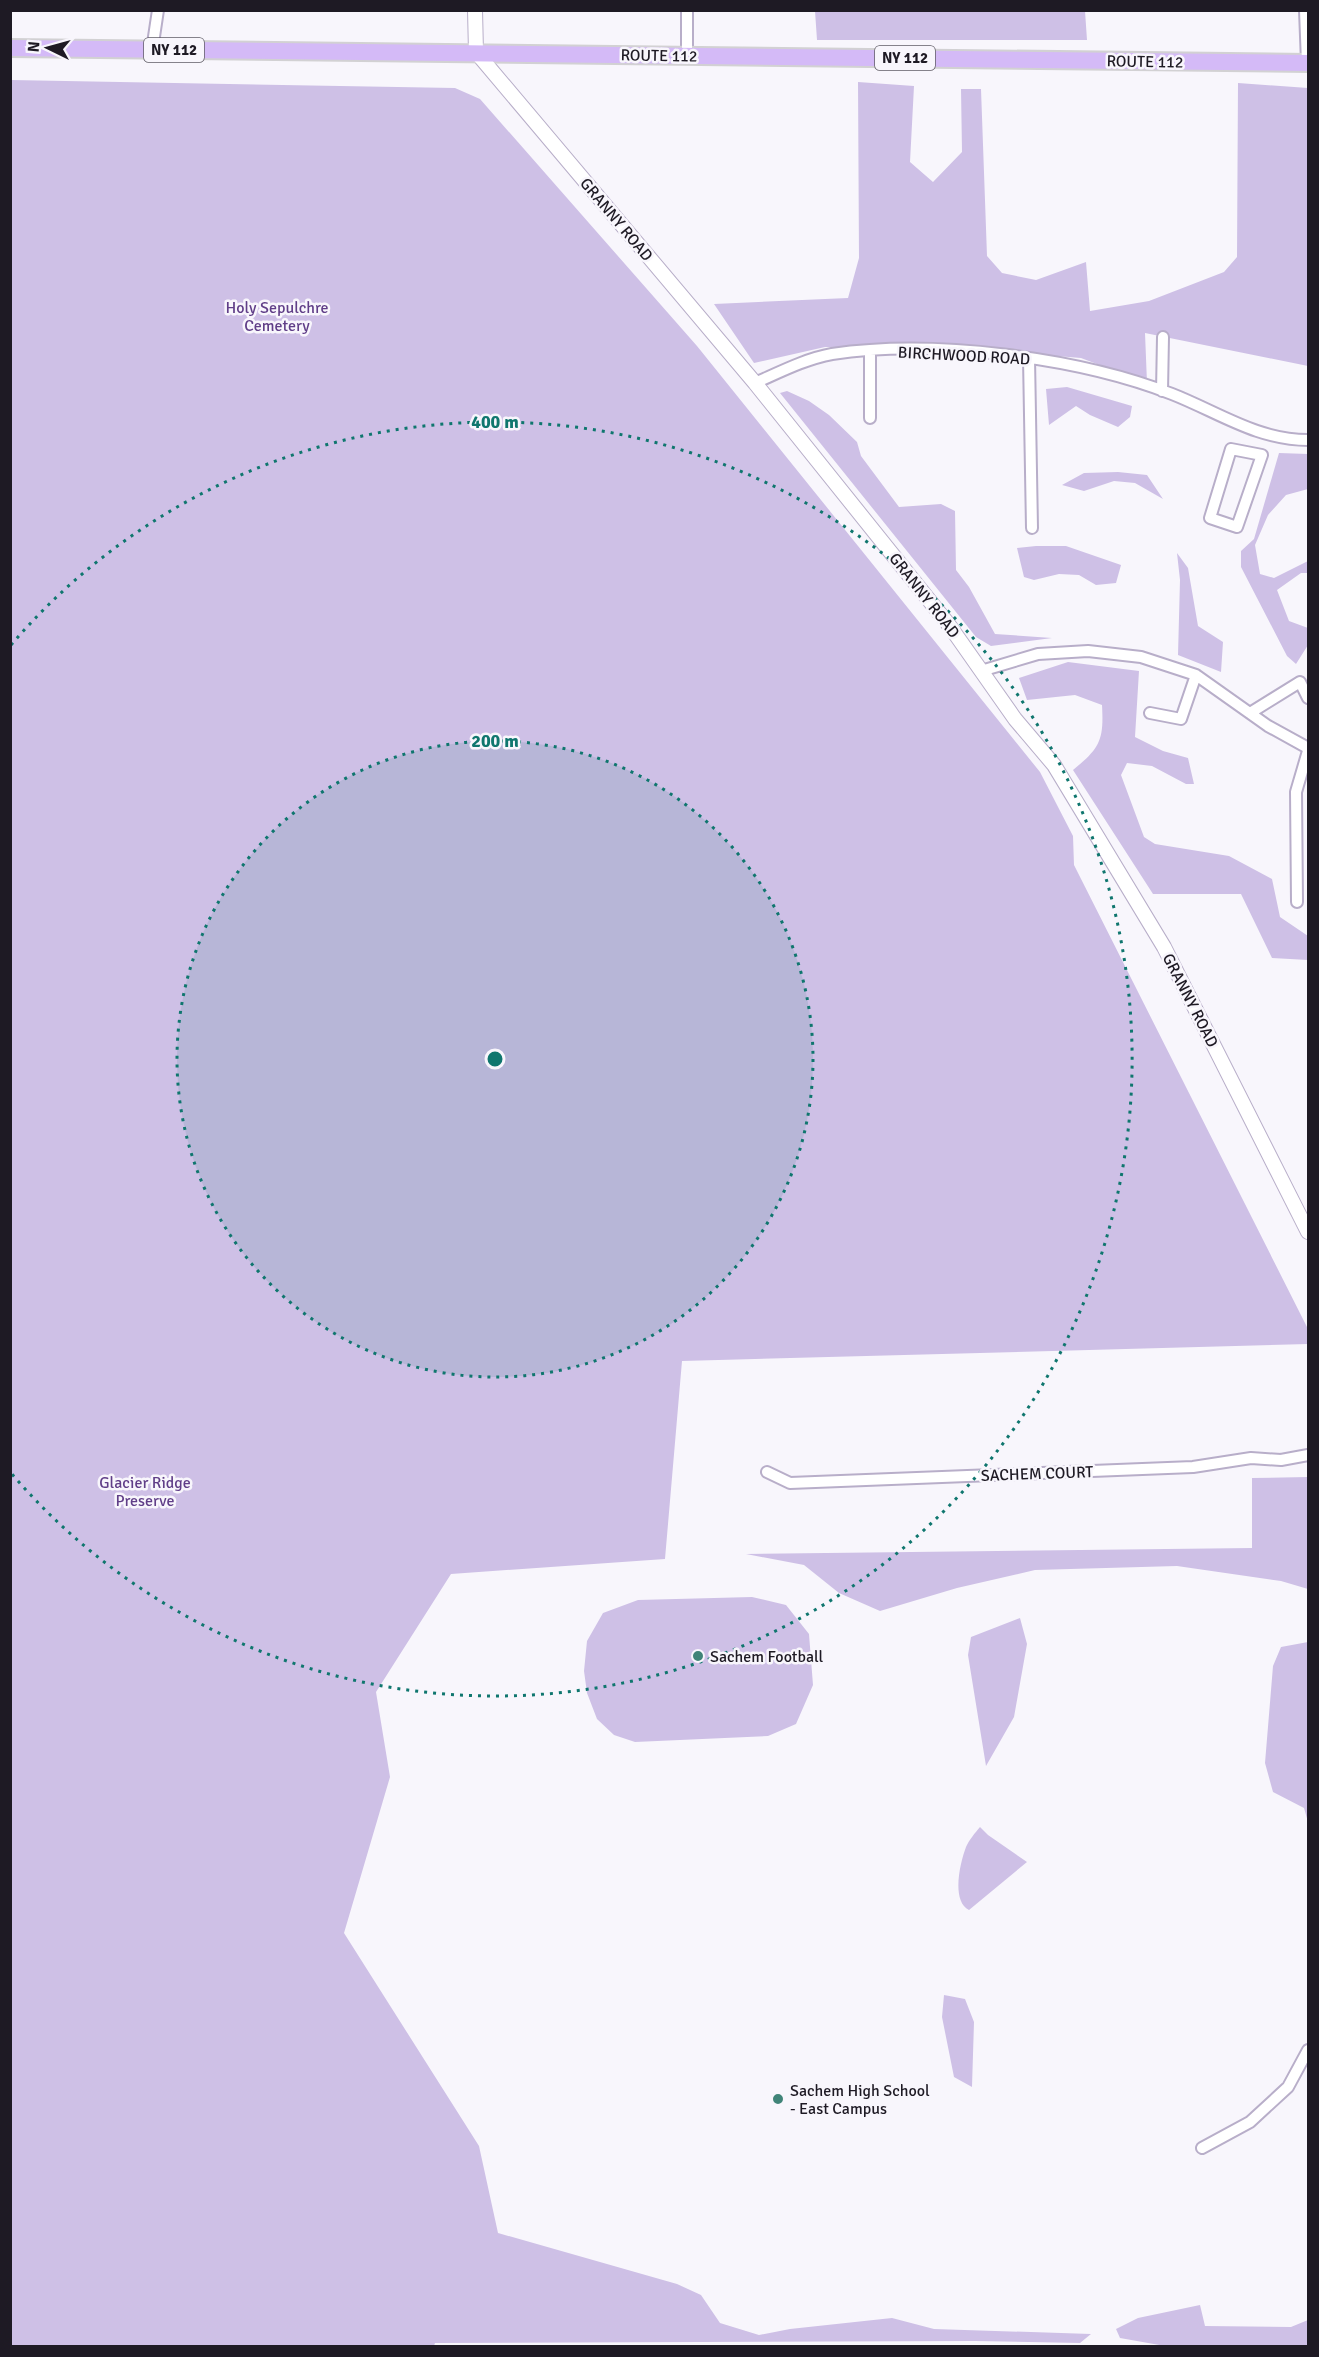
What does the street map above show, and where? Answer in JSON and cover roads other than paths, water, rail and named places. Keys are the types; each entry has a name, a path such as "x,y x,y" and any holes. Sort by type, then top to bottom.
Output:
{"main road":[{"name":"ROUTE 112","path":"10,48 1308,63"}],"street":[{"path":"152,50 158,10"},
{"path":"475,10 476,52"},
{"path":"687,10 687,56"},
{"path":"1305,10 1308,63"},
{"name":"GRANNY ROAD","path":"476,52 755,383 949,625 1015,719 1054,765 1164,947 1308,1232"},
{"path":"1162,391 1163,337"},
{"name":"BIRCHWOOD ROAD","path":"755,383 795,365 830,354 924,350 1029,358 1084,368 1162,391 1245,428 1288,440 1308,440"},
{"path":"870,351 870,418"},
{"path":"1029,358 1032,528"},
{"path":"1262,455 1231,449 1210,518 1237,527 1270,435"},
{"path":"981,671 1038,654 1088,651 1141,657 1196,675 1308,750 1296,792 1297,902"},
{"path":"1150,713 1181,719 1196,675"},
{"path":"1250,713 1300,682 1308,698"},
{"name":"SACHEM COURT","path":"767,1472 790,1483 1193,1467 1251,1458 1281,1460 1308,1455"},
{"path":"1202,2148 1250,2122 1288,2087 1308,2050"}],"place":[{"name":"Sachem Football","path":"698,1656"},
{"name":"Sachem High School - East Campus","path":"778,2099"}],"park label":[{"name":"Holy Sepulchre Cemetery","path":"277,316"},
{"name":"Glacier Ridge Preserve","path":"145,1491"}]}
